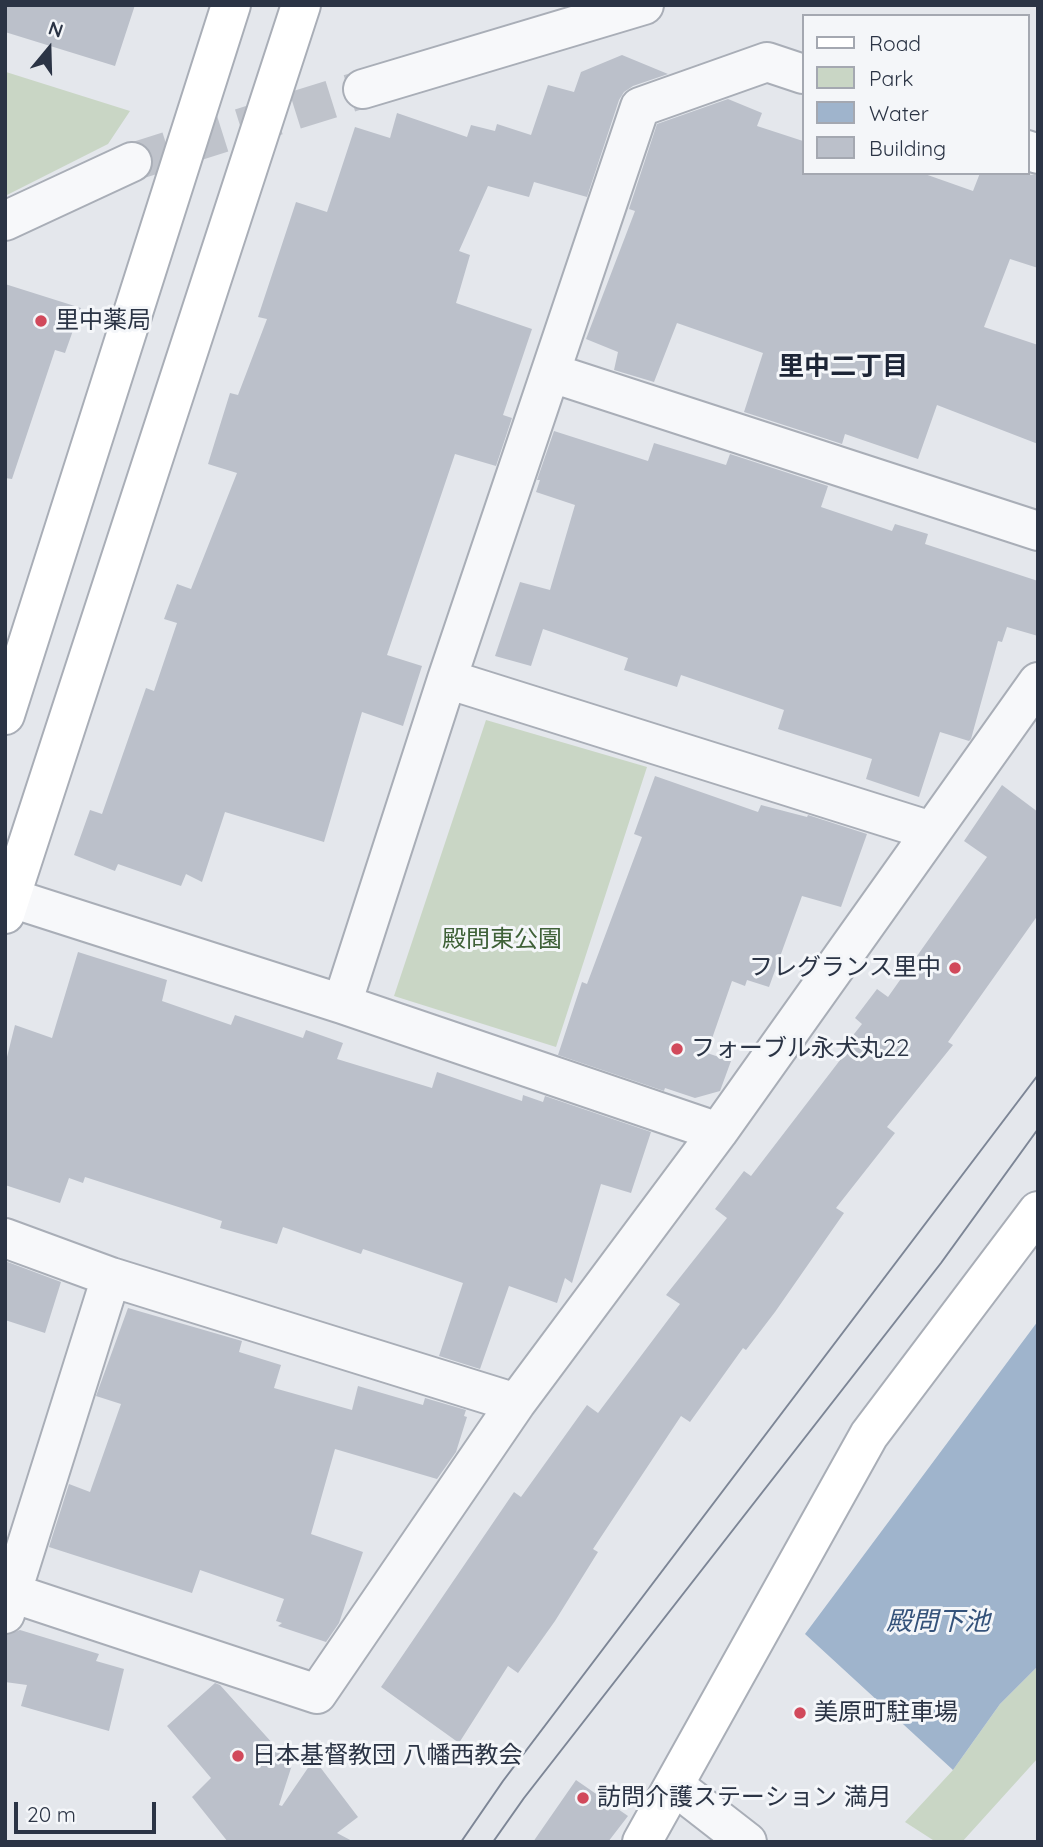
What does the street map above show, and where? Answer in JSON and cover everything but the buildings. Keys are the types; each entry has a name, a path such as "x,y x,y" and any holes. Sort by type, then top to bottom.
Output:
{"street":[{"path":"5,715 231,5"},
{"path":"301,5 7,903 342,1004 718,1132"},
{"path":"363,89 644,5"},
{"path":"342,1004 447,679 640,107 767,62 802,74"},
{"path":"5,221 132,162"},
{"path":"552,373 1038,531"},
{"path":"447,679 931,831"},
{"path":"111,1277 9,1603 317,1693 516,1404 718,1132 1038,682"},
{"path":"642,1842 869,1435 1038,1211"},
{"path":"5,1238 111,1277 516,1404"},
{"path":"675,1786 747,1842"}],"green space":[{"path":"6,72 130,111 108,144 5,196"},
{"name":"殿問東公園","path":"486,720 647,767 556,1047 394,996"},
{"path":"1038,1666 1038,1758 962,1842 936,1842 905,1822 953,1770 1000,1704"}],"water":[{"name":"殿問下池","path":"1038,1321 1038,1666 1000,1704 953,1770 805,1634"}],"tunnel":[{"path":"132,162 363,89"}],"tram line":[{"path":"461,1842 503,1781 1038,1075"},
{"path":"493,1842 524,1798 941,1263 1038,1129"}],"place":[{"name":"里中薬局","path":"41,321"},
{"name":"フレグランス里中","path":"955,968"},
{"name":"フォーブル永犬丸22","path":"677,1049"},
{"name":"美原町駐車場","path":"800,1713"},
{"name":"日本基督教団 八幡西教会","path":"238,1756"},
{"name":"訪問介護ステーション 満月","path":"583,1798"}],"district":[{"name":"里中二丁目","path":"843,367"}]}
